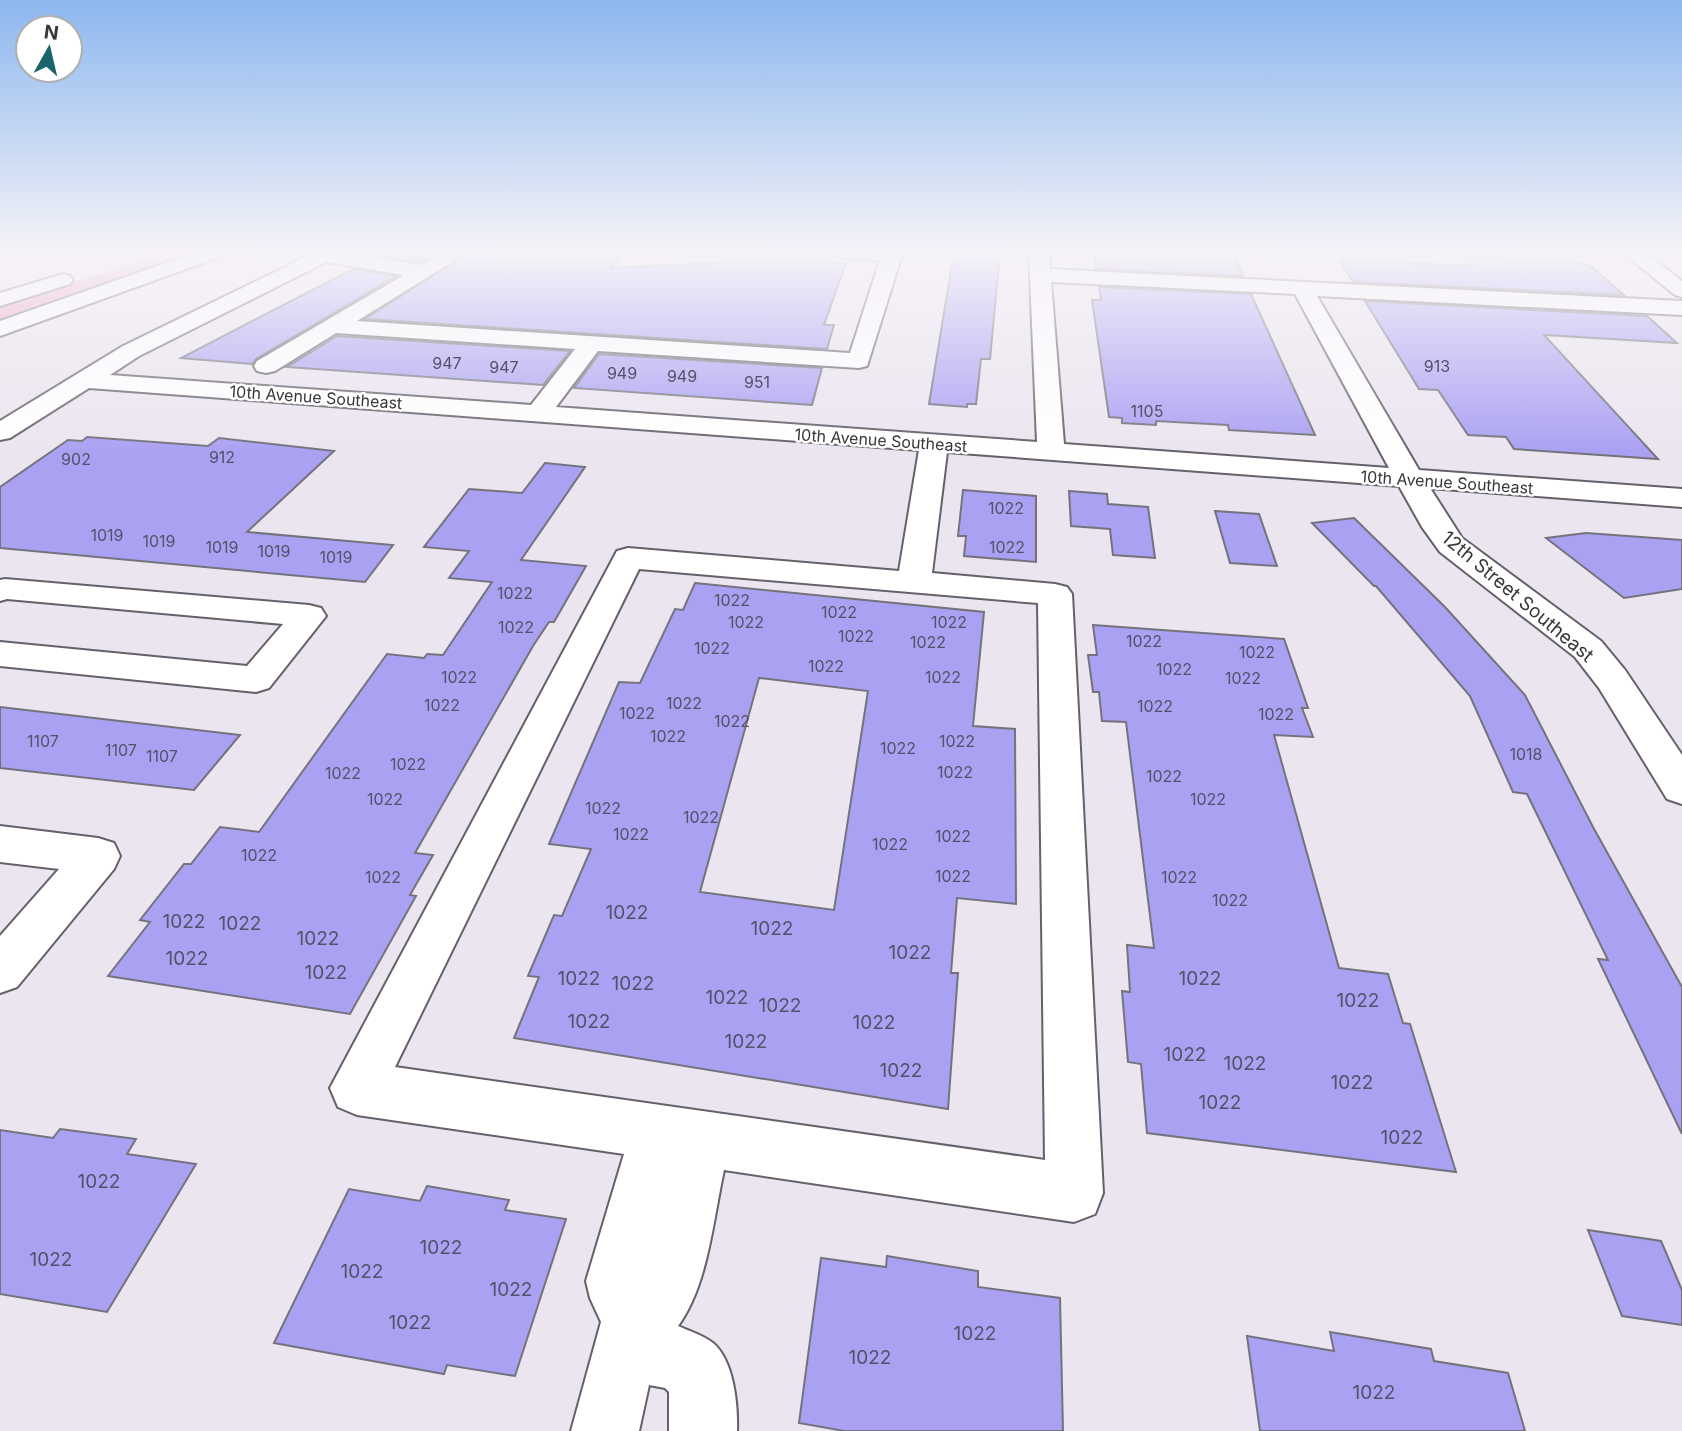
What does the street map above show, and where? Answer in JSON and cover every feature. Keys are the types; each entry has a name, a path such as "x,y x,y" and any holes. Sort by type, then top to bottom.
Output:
{"main road":[{"path":"0,329 29,319"},
{"path":"0,432 80,380 195,319"},
{"path":"266,366 344,319"},
{"path":"332,326 859,361 872,319"},
{"path":"1043,319 1051,452"},
{"name":"12th Street Southeast","path":"1319,319 1437,527 1451,545 1588,649 1612,679 1682,788"},
{"path":"538,414 592,344"},
{"name":"10th Avenue Southeast","path":"80,380 1682,498"},
{"path":"914,582 934,444"},
{"path":"628,558 1055,594 1074,1193 681,1136 357,1088 628,558"},
{"path":"0,591 5,589 309,616 256,679 0,654"},
{"path":"0,845 98,856 0,971"},
{"path":"605,1431 630,1333 667,1289 681,1136"},
{"path":"630,1333 681,1360 693,1371 702,1390 705,1410 703,1431"}],"building":[{"path":"257,319 324,319 256,359 252,364 181,358"},
{"path":"365,319 826,319 824,325 834,325 827,349"},
{"path":"943,319 994,319 990,359 981,359 976,404 967,404 967,407 929,404"},
{"path":"1095,319 1262,319 1315,435 1229,430 1228,425 1156,421 1156,425 1122,423 1122,418 1109,417"},
{"path":"1376,319 1650,319 1677,343 1544,335 1658,459 1514,449 1506,437 1468,435 1438,390 1419,389"},
{"path":"337,336 570,351 543,385 287,367"},
{"path":"599,354 822,368 812,405 574,388"},
{"path":"87,437 208,446 219,438 334,451 247,532 393,545 365,582 0,548 0,487 68,440 82,441"},
{"path":"545,463 585,467 521,560 586,566 554,622 549,622 533,646 415,853 433,855 410,895 416,896 350,1014 108,976 150,922 140,920 184,864 191,864 220,827 259,832 387,654 424,658 427,654 443,655 492,582 449,578 469,551 424,547 469,489 522,493"},
{"path":"963,490 1036,496 1036,562 964,556 966,536 958,536"},
{"path":"1069,491 1107,494 1108,504 1148,507 1155,558 1113,555 1110,529 1071,526"},
{"path":"1215,511 1259,514 1277,566 1230,563"},
{"path":"1354,518 1445,607 1525,695 1593,827 1682,987 1682,1134 1598,959 1608,960 1527,794 1513,792 1470,696 1376,586 1312,523"},
{"path":"1586,533 1682,540 1682,589 1624,598 1546,538"},
{"path":"695,583 984,612 973,726 1015,729 1016,904 957,898 951,973 958,973 948,1109 514,1038 539,977 528,976 554,915 562,916 591,849 549,844 619,682 640,683 675,609 683,610","holes":["759,678 868,691 834,910 700,892"]},
{"path":"1093,625 1284,639 1308,708 1302,708 1313,737 1274,735 1339,968 1388,974 1403,1023 1410,1024 1456,1172 1147,1133 1141,1064 1128,1062 1122,991 1130,992 1127,945 1154,948 1126,722 1102,721 1099,692 1093,692 1088,655 1097,655"},
{"path":"0,707 240,735 194,790 0,768"},
{"path":"60,1129 136,1139 127,1154 196,1164 107,1312 0,1294 0,1130 53,1138"},
{"path":"427,1186 509,1200 505,1210 566,1219 515,1376 447,1365 444,1374 274,1343 349,1189 420,1201"},
{"path":"1588,1230 1661,1241 1682,1290 1682,1325 1622,1316"},
{"path":"887,1256 978,1271 978,1287 1060,1298 1063,1431 844,1431 799,1423 821,1258 886,1267"},
{"path":"1330,1332 1431,1349 1434,1361 1508,1373 1525,1431 1260,1431 1247,1336 1334,1351"}]}
